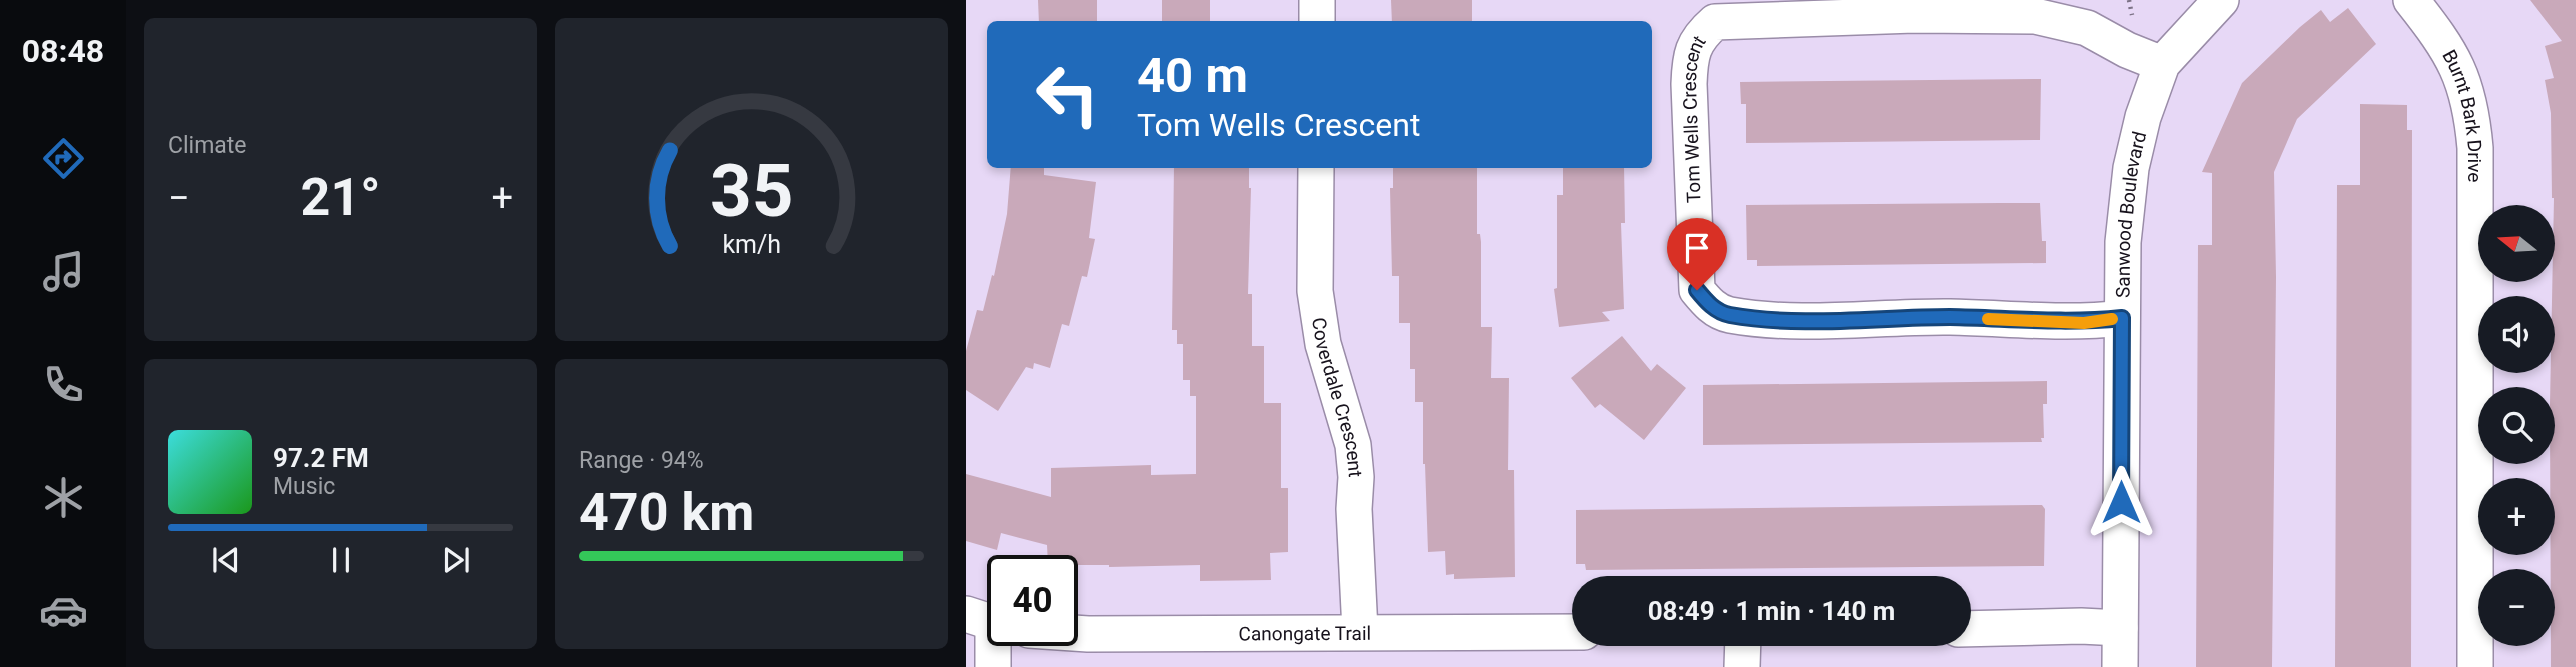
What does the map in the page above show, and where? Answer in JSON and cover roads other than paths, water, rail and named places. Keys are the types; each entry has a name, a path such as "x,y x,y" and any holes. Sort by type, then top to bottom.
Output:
{"street":[{"path":"1317,0 1317,21"},
{"name":"Sanwood Boulevard","path":"2120,667 2123,242 2131,168 2143,117 2162,64 2221,0"},
{"name":"Burnt Bark Drive","path":"2411,0 2443,41 2454,61 2463,81 2473,118 2475,667"},
{"name":"Tom Wells Crescent","path":"2122,318 2084,323 1950,317 1792,320 1727,314 1708,305 1697,290 1690,57 1699,35 1715,22 1914,15 2035,16 2087,28 2127,50 2162,64"},
{"name":"Coverdale Crescent","path":"1316,168 1315,291 1323,344 1353,445 1360,631"},
{"path":"1971,629 2081,626 2120,628"},
{"name":"Canongate Trail","path":"1078,633 1572,632"},
{"path":"990,646 993,667"},
{"path":"1742,667 1743,646"}]}
